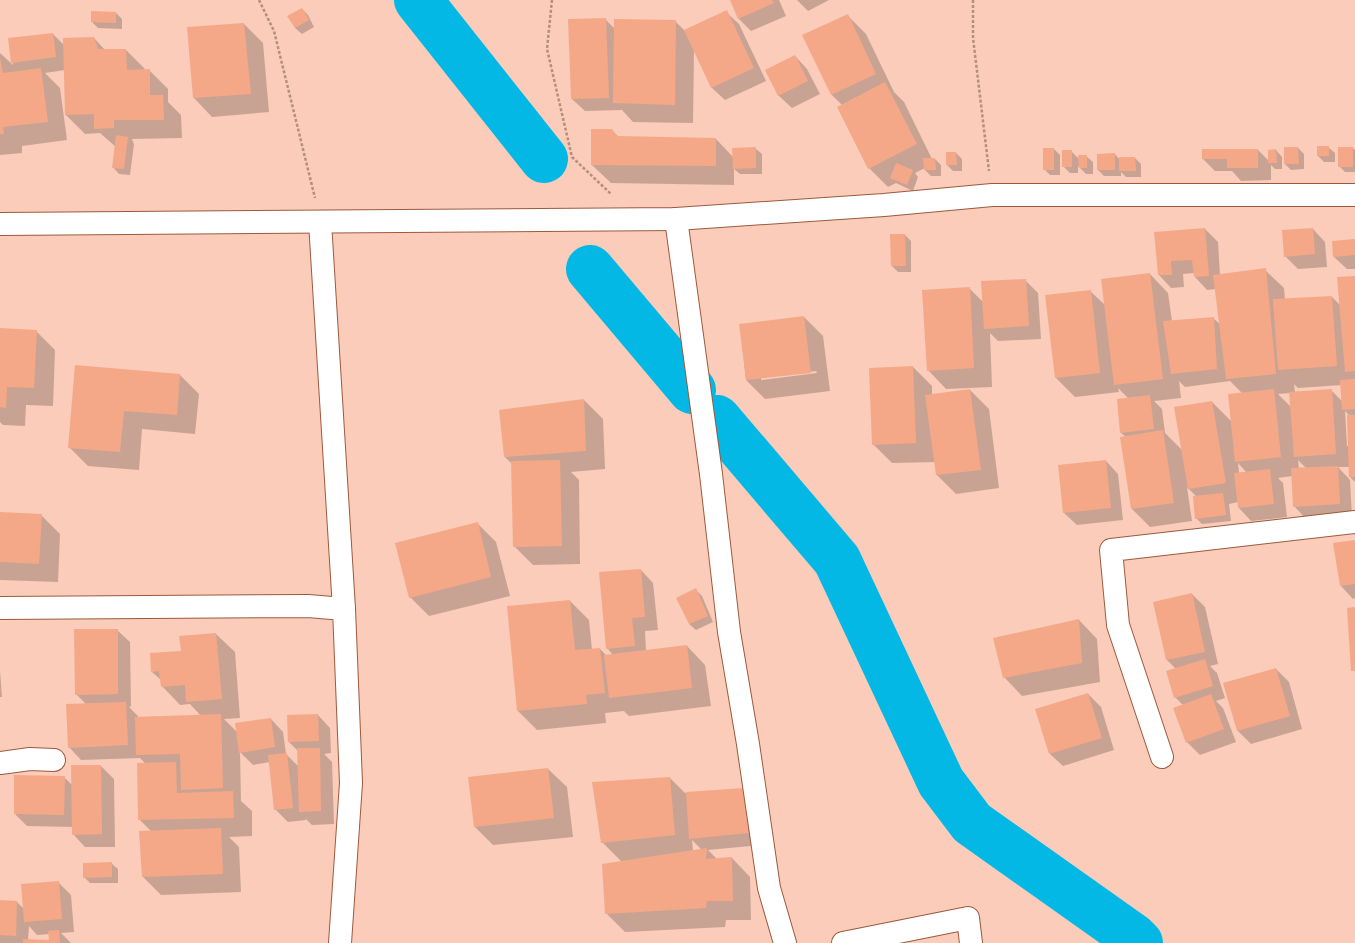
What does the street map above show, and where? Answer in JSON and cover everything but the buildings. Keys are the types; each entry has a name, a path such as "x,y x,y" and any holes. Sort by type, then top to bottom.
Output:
{"street":[{"path":"0,224 676,219 884,205 992,195 1355,195"},
{"path":"676,219 711,474 729,632 770,888 785,943"},
{"path":"320,222 344,609 351,783 340,943"},
{"path":"1162,756 1118,625 1111,550 1355,522"},
{"path":"0,608 308,606 344,609"},
{"path":"0,762 30,759 54,760"},
{"path":"843,943 968,918 971,943"}],"path":[{"path":"260,0 274,31 320,222"},
{"path":"552,0 547,49 572,157 637,219"},
{"path":"973,0 973,38 992,195"}],"waterway":[{"path":"418,0 544,159"},
{"path":"590,269 692,390"},
{"path":"717,419 837,560 941,782 972,823 1133,937 1139,943"}]}
